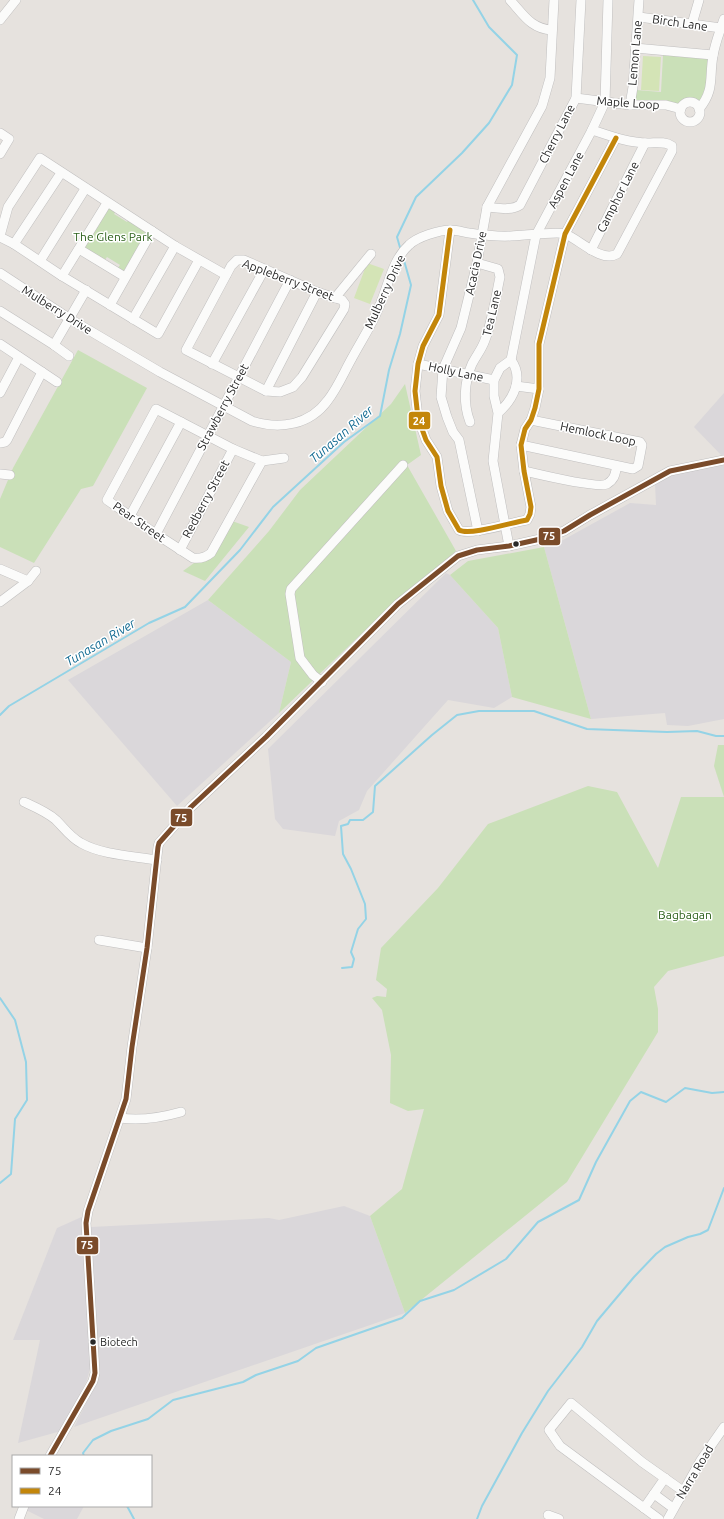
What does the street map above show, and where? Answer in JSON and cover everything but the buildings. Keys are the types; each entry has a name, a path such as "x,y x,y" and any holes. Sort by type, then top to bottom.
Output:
{"street":[{"path":"0,20 16,0"},
{"path":"510,0 535,26 543,30 552,30"},
{"name":"Acacia Drive","path":"478,531 459,440 453,432 441,397 443,369 461,328 477,263 487,207 542,106 550,78 552,0"},
{"name":"Cherry Lane","path":"487,207 511,209 520,205 576,98 581,0"},
{"name":"Aspen Lane","path":"511,360 536,235 592,130 605,102 608,0"},
{"name":"Lemon Lane","path":"630,105 639,17 639,0"},
{"path":"692,24 699,0"},
{"name":"Birch Lane","path":"639,17 692,24 723,24"},
{"path":"699,108 706,101 710,92 713,55 723,24"},
{"path":"635,48 713,55"},
{"name":"Maple Loop","path":"576,98 630,105 666,105 681,108"},
{"path":"690,102 696,104 699,108 700,115 696,120 690,122 684,120 680,115 681,108 690,102"},
{"path":"565,234 591,250 613,257 617,254 672,151 672,146 668,143 645,143 616,138 592,130"},
{"path":"0,133 9,139 0,154"},
{"path":"450,230 439,315 423,346 418,364 415,391 418,418 426,440 437,458 441,486 448,511 459,530 466,532 478,531 526,520 530,514 531,507 521,445 525,429 531,420 539,389 539,344 565,234 616,138"},
{"name":"Camphor Lane","path":"591,250 645,143"},
{"path":"199,260 158,334 62,276 0,236 8,207 40,158 175,246 226,275"},
{"path":"14,244 61,173"},
{"path":"40,261 85,188"},
{"path":"62,276 107,203"},
{"name":"Mulberry Drive","path":"0,273 70,319 160,372 252,421 265,425 277,426 288,425 306,419 322,408 329,400 379,309 399,258 408,245 415,240 426,235 450,230 482,235 509,236 565,234"},
{"path":"110,305 152,231"},
{"path":"133,319 175,246"},
{"path":"79,249 126,277"},
{"path":"335,298 371,254"},
{"name":"Appleberry Street","path":"237,260 244,260 317,292 344,302 345,307 294,388 280,392 266,391 238,378 186,350 226,275 233,263 237,260"},
{"name":"Tea Lane","path":"470,422 466,412 464,399 472,366 485,340 500,277 498,269 477,263"},
{"path":"212,364 264,270"},
{"name":"Strawberry Street","path":"156,534 290,280"},
{"path":"54,345 86,290"},
{"path":"266,391 317,292"},
{"path":"0,311 69,356"},
{"path":"0,344 57,382"},
{"path":"0,393 19,357"},
{"path":"498,413 506,407 512,399 516,386 516,367 511,360 500,368 494,380 494,396 498,413 493,461 509,546"},
{"name":"Holly Lane","path":"418,364 494,380"},
{"path":"0,443 7,440 42,372"},
{"path":"516,386 539,389"},
{"name":"Pear Street","path":"156,408 207,436 262,461 211,553 208,556 199,559 193,558 180,550 107,500 156,408"},
{"name":"Hemlock Loop","path":"521,445 633,469 638,466 642,445 640,442 531,420"},
{"path":"130,516 181,422"},
{"name":"Redberry Street","path":"180,550 233,449"},
{"path":"262,461 284,458"},
{"path":"51,1455 95,1373 86,1223 88,1211 126,1099 132,1047 147,948 159,843 191,807 266,737 398,604 458,556 477,550 509,546 545,538 564,531 670,471 724,460"},
{"path":"322,682 313,675 300,658 290,594 291,589 403,465"},
{"path":"524,471 593,485 606,485 615,478 617,466"},
{"path":"0,474 10,475"},
{"path":"0,569 28,582"},
{"path":"0,602 28,582 36,571"},
{"path":"24,802 45,812 72,837 96,850 157,860"},
{"path":"98,940 147,948"},
{"path":"120,1118 145,1120 181,1112"},
{"path":"659,1519 560,1446 549,1430 571,1403 642,1462 683,1491"},
{"name":"Narra Road","path":"668,1519 701,1460 724,1427"},
{"path":"644,1508 665,1478"},
{"path":"654,1494 673,1508"},
{"path":"19,1519 24,1507"},
{"path":"548,1515 558,1519"}],"shaded area":[{"path":"724,393 724,458 694,427"},
{"path":"724,465 724,719 688,726 667,725 665,713 591,719 544,547 563,540 630,503 656,505 655,483 673,473"},
{"path":"446,573 450,575 498,628 512,697 494,708 448,700 367,791 359,810 339,821 335,836 283,829 275,819 268,749"},
{"path":"208,600 291,662 279,713 177,806 68,680"},
{"path":"344,1206 370,1216 405,1313 74,1427 99,1378 91,1227 269,1218 279,1220"},
{"path":"86,1215 92,1361 87,1380 61,1431 18,1443 40,1340 13,1340 57,1228"},
{"path":"28,1507 83,1507 77,1519 44,1519 26,1510"}],"green space":[{"path":"663,55 710,59 705,91 699,103 691,99 682,100 676,108 634,104 636,90 661,92"},
{"path":"643,56 661,57 659,91 641,90"},
{"name":"The Glens Park","path":"108,205 117,210 114,214 127,222 129,218 149,230 123,272 117,269 120,265 107,257 104,261 82,248"},
{"path":"367,263 384,269 370,304 354,298"},
{"path":"78,350 147,388 93,486 81,489 34,563 0,547 0,499 13,468"},
{"path":"405,384 421,455 407,465 456,551 381,615 279,713 291,662 208,600 269,531 300,490 391,404"},
{"path":"232,521 249,527 205,581 183,571 194,563 214,554"},
{"path":"544,547 591,719 512,697 498,628 450,575 468,561"},
{"path":"718,745 724,745 724,797 714,766"},
{"name":"Bagbagan","path":"588,786 617,792 658,868 681,797 724,797 724,956 668,971 654,987 658,1009 658,1032 567,1182 405,1313 370,1216 402,1189 424,1109 408,1111 390,1103 391,1055 382,1010 372,998 377,996 386,997 387,989 376,980 381,948 438,888 488,824"}],"waterway":[{"name":"Tunasan River","path":"401,251 397,237 416,197 462,153 489,123 512,85 517,55 489,27 473,0"},
{"name":"Tunasan River","path":"0,715 9,706 149,623 185,607 240,550 273,507 344,442 380,416 389,370 400,334 411,285 403,257"},
{"path":"342,968 352,967 354,959 351,952 358,929 366,919 365,904 351,869 343,854 341,826 348,824 350,820 363,820 373,812 375,786 432,735 457,715 479,711 534,711 587,729 667,732 697,731 716,736 724,736"},
{"name":"Tunasan River","path":"0,998 15,1020 26,1062 27,1100 15,1119 11,1174 0,1183"},
{"path":"84,1455 83,1453 93,1440 111,1431 148,1419 173,1400 243,1382 256,1375 298,1361 316,1348 402,1318 420,1301 454,1290 506,1259 538,1222 579,1200 596,1162 630,1101 641,1092 666,1102 685,1088 712,1093 724,1092"},
{"path":"477,1519 482,1506 522,1433 548,1391 582,1347 597,1321 634,1277 656,1254 665,1247 708,1230 724,1188"},
{"path":"128,1507 134,1519"}],"transit line":[{"name":"24","path":"450,230 439,315 423,346 418,364 415,391 418,418 426,440 437,457 441,486 448,511 459,530 472,531 527,520 530,514 531,507 521,445 525,429 531,420 535,408 539,389 539,344 565,234 616,138"},
{"name":"75","path":"51,1455 93,1381 95,1373 86,1223 88,1211 126,1099 132,1047 147,948 159,843 191,807 266,737 398,604 458,556 477,550 509,546 545,538 564,531 670,471 724,460"}],"place":[{"name":"Biotech","path":"93,1342"}]}
